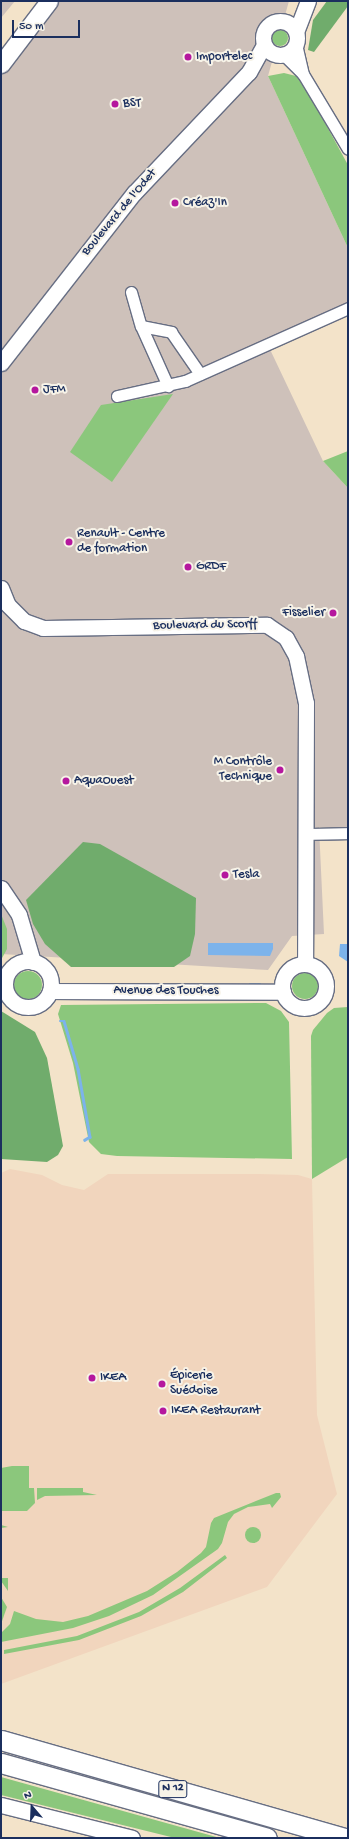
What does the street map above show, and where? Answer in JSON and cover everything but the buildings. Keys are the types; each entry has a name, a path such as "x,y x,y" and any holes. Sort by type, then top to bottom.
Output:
{"highway":[{"name":"N 12","path":"1,1740 344,1838"},
{"name":"N 12","path":"1,1763 267,1838"}],"main road":[{"path":"1,64 49,1"}],"street":[{"name":"Boulevard de l'Odet","path":"1,363 134,194 249,72 264,45 263,36 266,27 274,22 283,21 308,1"},
{"name":"Boulevard de l'Odet","path":"249,72 280,55 296,38 308,1"},
{"path":"283,21 291,25 296,38 303,74"},
{"path":"264,45 269,52 280,55 303,74 348,149"},
{"path":"131,292 141,326 168,386"},
{"path":"117,396 168,386 200,374 348,308"},
{"path":"141,326 171,332 200,374"},
{"name":"Boulevard du Scorff","path":"1,588 8,605 24,621 43,628 267,625 286,638 296,656 306,703 305,964"},
{"path":"305,834 348,833"},
{"path":"1,888 24,928 33,962 48,972 50,991 43,1002 26,1008 10,1000 3,988 24,928"},
{"path":"9,969 33,962"},
{"path":"305,964 316,968 325,979 326,991 322,999 309,1008 297,1007 290,1004 283,992 282,982 287,972 305,964"},
{"name":"Avenue des Touches","path":"50,991 283,992"},
{"path":"1,1805 132,1838"}],"shaded area":[{"path":"1,1 15,1 1,18"},
{"path":"57,1 289,1 268,76 348,248 348,304 266,341 323,461 348,488 348,827 319,827 324,934 292,936 268,970 1,954 1,60"},
{"path":"10,1169 42,1175 62,1185 84,1190 108,1174 259,1174 298,1175 312,1179 317,1415 337,1494 267,1587 1,1684 1,1173"}],"green space":[{"path":"327,1 348,1 348,6 314,52 308,50 313,20"},
{"path":"280,30 286,32 288,38 286,44 280,46 274,44 272,38 274,32"},
{"path":"284,73 300,77 348,165 348,248 268,76"},
{"path":"173,394 112,482 70,452 101,405"},
{"path":"348,451 348,488 323,461"},
{"path":"83,842 100,844 196,898 195,934 190,956 174,967 71,967 45,944 33,924 26,900"},
{"path":"1,914 7,929 7,949 1,960"},
{"path":"28,971 38,975 42,985 38,995 28,999 18,995 14,985 18,975"},
{"path":"305,973 314,977 318,986 314,995 305,999 296,995 292,986 296,977"},
{"path":"266,1003 281,1011 289,1022 292,1159 117,1156 101,1154 89,1142 73,1063 58,1014 61,1005"},
{"path":"348,1007 348,1157 312,1179 311,1036 313,1030 327,1013 334,1008"},
{"path":"1,1011 35,1032 47,1058 63,1146 58,1155 47,1162 1,1159"},
{"path":"12,1466 29,1466 29,1488 34,1488 35,1503 27,1511 1,1511 1,1468"},
{"path":"37,1488 83,1488 83,1492 97,1495 45,1496 37,1500"},
{"path":"276,1493 280,1493 281,1497 272,1508 270,1504 248,1507 234,1514 228,1522 222,1543 218,1549 153,1595 109,1616 73,1628 1,1642 1,1633 10,1624 14,1611 36,1619 63,1622 88,1616 147,1591 177,1572 201,1553 206,1547 211,1523 214,1518"},
{"path":"1,1525 8,1527 1,1528"},
{"path":"253,1527 259,1529 261,1535 259,1541 253,1543 247,1541 245,1535 247,1529"},
{"path":"1,1528 2,1578 8,1578 8,1591 1,1581"},
{"path":"225,1555 227,1558 183,1592 141,1616 79,1640 4,1654 4,1650 77,1636 139,1612 180,1588"},
{"path":"1,1597 7,1607 1,1624"},
{"path":"1,1777 220,1838 175,1838 1,1795"}],"water":[{"path":"208,943 273,943 273,949 270,956 208,955"},
{"path":"340,944 348,944 348,962 339,956"}],"waterway":[{"path":"250,984 260,984"},
{"path":"60,1021 64,1021 78,1069 90,1137 85,1140"}],"place":[{"name":"Importelec","path":"188,57"},
{"name":"BST","path":"115,104"},
{"name":"Créaz'In","path":"175,203"},
{"name":"JFM","path":"35,390"},
{"name":"Renault - Centre de formation","path":"69,542"},
{"name":"GRDF","path":"188,567"},
{"name":"Fisselier","path":"333,613"},
{"name":"M Contrôle Technique","path":"280,770"},
{"name":"AquaOuest","path":"66,781"},
{"name":"Tesla","path":"225,875"},
{"name":"IKEA","path":"92,1378"},
{"name":"Épicerie Suédoise","path":"162,1384"},
{"name":"IKEA Restaurant","path":"163,1411"}]}
